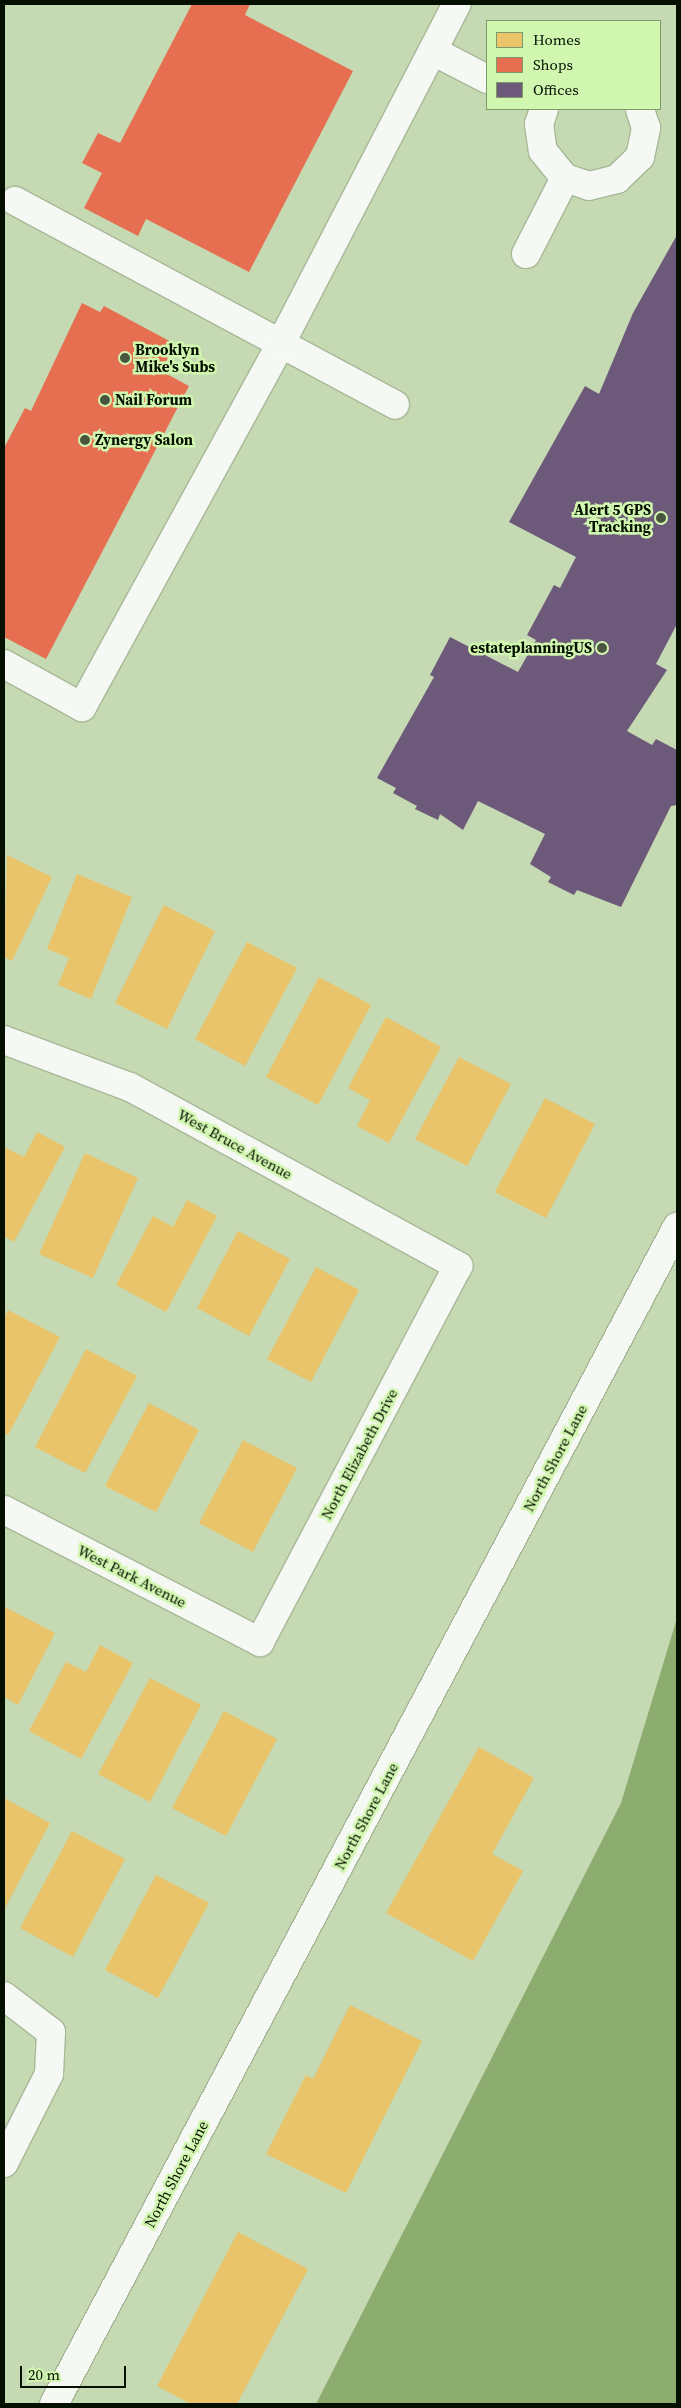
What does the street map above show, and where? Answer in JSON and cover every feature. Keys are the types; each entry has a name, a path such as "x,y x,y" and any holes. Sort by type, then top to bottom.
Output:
{"street":[{"path":"4,664 82,707 280,343 457,4"},
{"path":"433,50 486,78"},
{"path":"544,110 539,140 553,168 566,178 601,184 631,169 644,144 640,110"},
{"path":"526,254 566,178"},
{"path":"15,201 395,405"},
{"name":"West Bruce Avenue","path":"4,1040 130,1087 458,1266"},
{"name":"North Shore Lane","path":"54,2404 677,1227"},
{"name":"North Elizabeth Drive","path":"260,1642 458,1266"},
{"name":"West Park Avenue","path":"4,1510 260,1642"},
{"path":"4,1996 51,2032 49,2074 4,2162"}],"shaded area":[{"path":"677,1618 677,2404 316,2404 621,1803"}],"building: Homes":[{"path":"7,855 52,877 12,961 4,957"},
{"path":"77,874 132,897 91,999 58,985 69,958 47,949"},
{"path":"164,905 215,931 167,1029 115,1003"},
{"path":"247,942 297,968 245,1066 195,1039"},
{"path":"319,977 371,1005 318,1105 266,1077"},
{"path":"386,1017 441,1047 389,1143 357,1126 370,1100 348,1088"},
{"path":"459,1057 511,1084 467,1166 415,1139"},
{"path":"545,1098 595,1124 546,1218 495,1192"},
{"path":"37,1132 65,1147 14,1242 4,1236 4,1147 24,1157"},
{"path":"85,1153 138,1178 93,1278 39,1254"},
{"path":"187,1200 217,1216 166,1312 116,1285 153,1216 173,1227"},
{"path":"238,1231 290,1259 249,1336 197,1308"},
{"path":"316,1267 359,1290 311,1382 267,1359"},
{"path":"8,1310 60,1337 8,1435 4,1433 4,1319"},
{"path":"86,1349 137,1376 85,1473 35,1447"},
{"path":"149,1403 199,1430 156,1512 105,1486"},
{"path":"243,1440 297,1468 253,1552 199,1523"},
{"path":"5,1607 55,1633 18,1705 4,1697"},
{"path":"100,1645 133,1663 81,1759 29,1731 66,1662 86,1672"},
{"path":"150,1678 201,1705 150,1802 98,1774"},
{"path":"224,1711 277,1739 226,1836 172,1808"},
{"path":"479,1747 534,1778 492,1854 523,1871 473,1961 386,1913"},
{"path":"4,1798 50,1823 4,1910"},
{"path":"72,1831 125,1859 73,1957 20,1928"},
{"path":"156,1875 209,1903 158,1998 105,1970"},
{"path":"350,2005 422,2041 346,2193 266,2154 306,2075 313,2079"},
{"path":"238,2232 308,2269 237,2404 191,2404 157,2386"}],"building: Shops":[{"path":"192,4 250,4 245,15 353,71 249,272 146,219 138,236 84,208 102,173 82,163 98,133 120,143"},
{"path":"82,303 100,312 104,306 175,344 161,371 189,386 46,659 4,637 4,448 25,408 31,411"}],"building: Offices":[{"path":"677,235 677,624 656,664 667,670 627,731 652,745 656,739 677,750 677,805 671,806 621,907 577,890 574,895 548,882 551,877 530,864 545,834 478,801 463,830 440,814 438,820 415,809 417,806 393,793 396,788 377,778 434,677 430,675 450,637 518,672 536,640 527,635 554,585 560,588 576,557 509,522 585,386 599,394 633,313"}],"place":[{"name":"Brooklyn Mike's Subs","path":"125,358"},
{"name":"Nail Forum","path":"105,400"},
{"name":"Zynergy Salon","path":"85,440"},
{"name":"Alert 5 GPS Tracking","path":"661,518"},
{"name":"estateplanningUS","path":"602,648"}]}
